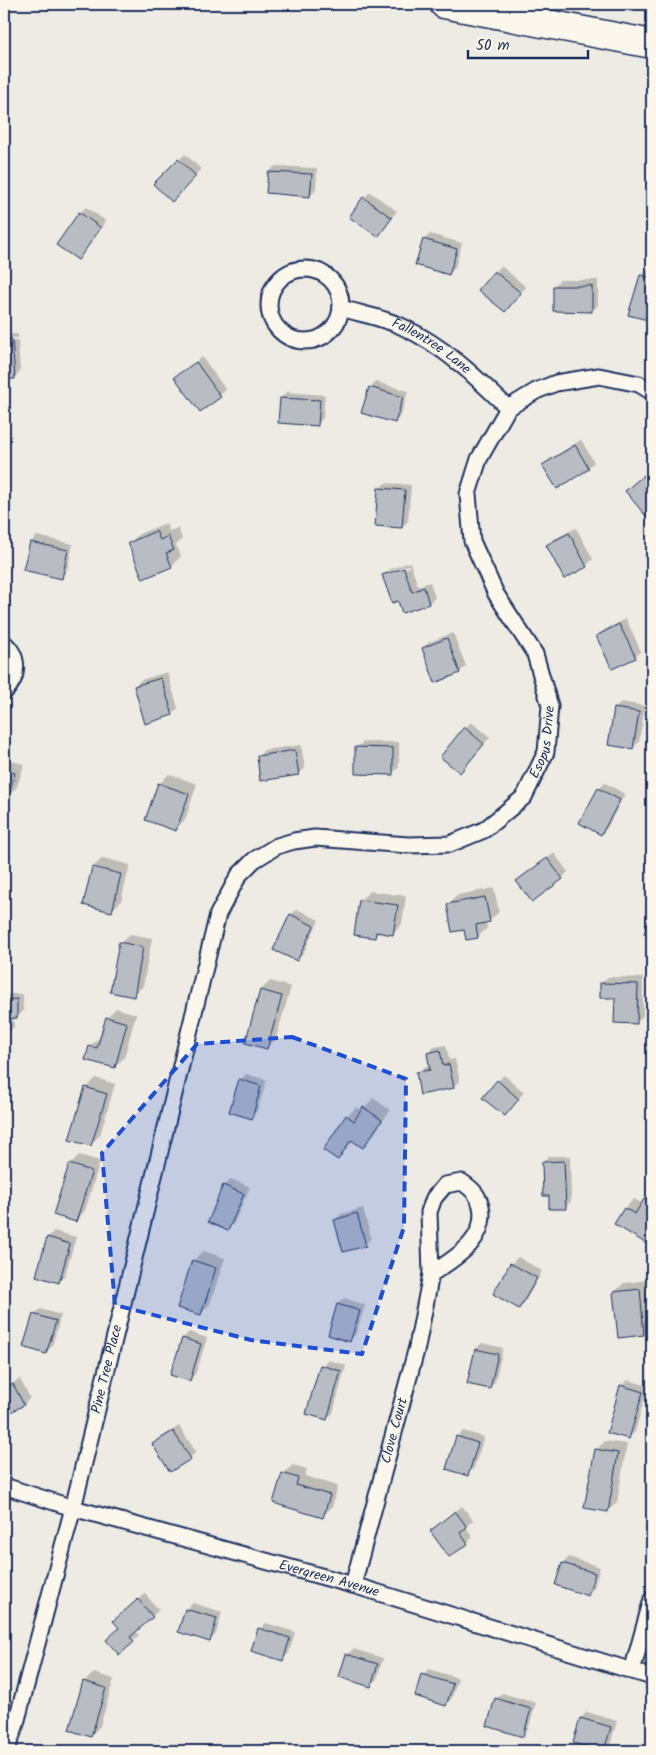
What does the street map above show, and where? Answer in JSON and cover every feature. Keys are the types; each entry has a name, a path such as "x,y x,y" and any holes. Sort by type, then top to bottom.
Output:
{"highway":[{"path":"444,4 652,44"}],"street":[{"path":"302,269 311,269 327,276 333,283 340,299 340,308 339,317 328,332 321,337 303,341 286,336 273,323 270,315 269,298 275,285 285,275 302,269"},
{"name":"Fallentree Lane","path":"340,308 401,326 434,344 471,371 508,408"},
{"name":"Esopus Drive","path":"200,986 218,914 239,875 254,860 277,846 315,838 408,845 450,844 484,830 524,797 546,752 550,706 535,654 496,594 472,541 468,494 479,459 508,408 536,391 556,383 599,376 639,384 652,392"},
{"path":"4,643 14,655 16,664 12,683 4,692"},
{"name":"Pine Tree Place","path":"6,1751 15,1727 73,1508 200,986"},
{"name":"Clove Court","path":"353,1585 418,1346 431,1274 430,1212 434,1198 445,1184 462,1182 472,1188 479,1197 483,1216 479,1231 471,1244 431,1274"},
{"name":"Evergreen Avenue","path":"4,1486 73,1508 353,1585 652,1677"},
{"path":"632,1671 652,1600"}],"highlighted area":[{"path":"292,1037 406,1079 404,1227 362,1354 251,1340 115,1305 102,1153 197,1044"}],"building":[{"path":"178,159 196,176 172,202 153,184"},
{"path":"268,172 312,174 310,197 266,193"},
{"path":"363,197 392,218 378,237 349,217"},
{"path":"79,212 101,228 78,260 56,245"},
{"path":"423,239 457,249 449,275 415,265"},
{"path":"494,271 521,293 505,312 478,290"},
{"path":"640,275 652,278 652,321 628,315"},
{"path":"553,286 592,286 592,312 553,311"},
{"path":"12,339 15,379 4,379 4,340"},
{"path":"196,362 221,397 200,412 174,377"},
{"path":"369,387 403,397 395,423 361,413"},
{"path":"280,398 320,400 318,426 278,423"},
{"path":"575,445 589,469 557,489 542,465"},
{"path":"644,475 652,486 652,518 650,521 625,491"},
{"path":"378,488 405,490 402,528 375,526"},
{"path":"156,531 160,540 168,536 174,550 166,553 172,567 143,579 128,543"},
{"path":"569,533 587,567 564,579 546,545"},
{"path":"30,542 68,550 62,579 23,570"},
{"path":"404,568 412,592 424,587 429,604 402,613 398,601 392,603 382,575"},
{"path":"619,624 636,658 612,669 596,636"},
{"path":"447,638 460,673 435,683 422,648"},
{"path":"161,678 173,715 145,724 134,686"},
{"path":"614,708 639,712 633,749 608,745"},
{"path":"464,727 484,744 460,773 440,757"},
{"path":"355,747 393,748 393,775 355,774"},
{"path":"295,750 299,775 260,781 257,756"},
{"path":"4,770 15,773 8,798 4,796"},
{"path":"158,783 189,794 176,831 145,820"},
{"path":"598,788 620,800 601,835 579,823"},
{"path":"547,858 563,879 532,902 516,881"},
{"path":"92,867 121,874 112,912 83,905"},
{"path":"485,897 490,922 476,925 478,938 466,940 464,930 452,932 447,904"},
{"path":"359,900 398,905 393,935 376,932 375,938 354,935"},
{"path":"652,904 652,936 644,934"},
{"path":"290,914 314,926 297,961 273,950"},
{"path":"119,942 143,947 134,997 110,992"},
{"path":"600,983 638,984 637,1024 614,1023 615,998 600,998"},
{"path":"260,990 282,996 267,1049 245,1043"},
{"path":"17,999 17,1018 7,1019 8,1034 4,1034 4,1000"},
{"path":"106,1017 127,1023 115,1068 85,1060 89,1046 97,1048"},
{"path":"440,1050 443,1066 449,1064 454,1088 420,1095 416,1072 430,1070 427,1053"},
{"path":"239,1079 261,1086 252,1119 229,1112"},
{"path":"497,1080 519,1099 505,1116 482,1098"},
{"path":"85,1087 107,1094 91,1146 69,1140"},
{"path":"363,1107 382,1120 363,1148 351,1140 338,1160 323,1150 346,1115 354,1121"},
{"path":"564,1161 566,1209 549,1209 549,1196 543,1196 542,1162"},
{"path":"69,1164 92,1171 76,1222 53,1215"},
{"path":"223,1185 244,1194 228,1231 208,1222"},
{"path":"644,1199 652,1204 652,1236 647,1244 614,1224 624,1208 635,1214"},
{"path":"357,1213 366,1246 343,1252 334,1220"},
{"path":"47,1237 70,1244 59,1283 36,1276"},
{"path":"192,1260 216,1268 201,1315 177,1308"},
{"path":"510,1263 537,1278 519,1309 493,1294"},
{"path":"640,1289 644,1335 618,1338 613,1292"},
{"path":"337,1304 360,1311 350,1342 328,1335"},
{"path":"33,1314 56,1321 46,1354 23,1347"},
{"path":"182,1338 201,1344 190,1381 170,1375"},
{"path":"475,1349 498,1354 490,1389 467,1384"},
{"path":"320,1365 341,1371 327,1420 306,1414"},
{"path":"13,1384 24,1405 4,1416 4,1389"},
{"path":"620,1385 643,1392 629,1439 607,1433"},
{"path":"173,1431 191,1459 170,1472 152,1444"},
{"path":"456,1436 478,1443 468,1476 446,1469"},
{"path":"595,1449 618,1453 608,1512 584,1508"},
{"path":"282,1473 298,1478 296,1485 330,1495 323,1518 273,1503"},
{"path":"455,1511 467,1527 460,1533 468,1544 449,1557 430,1531"},
{"path":"562,1563 595,1573 588,1596 555,1585"},
{"path":"138,1599 153,1617 130,1637 134,1642 119,1655 106,1640 119,1628 113,1621"},
{"path":"185,1609 217,1618 210,1642 178,1632"},
{"path":"258,1628 290,1638 283,1661 251,1651"},
{"path":"346,1654 378,1664 371,1687 339,1677"},
{"path":"421,1674 453,1684 446,1706 415,1696"},
{"path":"83,1681 106,1688 91,1737 69,1730"},
{"path":"495,1698 531,1709 523,1737 487,1726"},
{"path":"580,1718 611,1727 604,1751 573,1743"}]}
